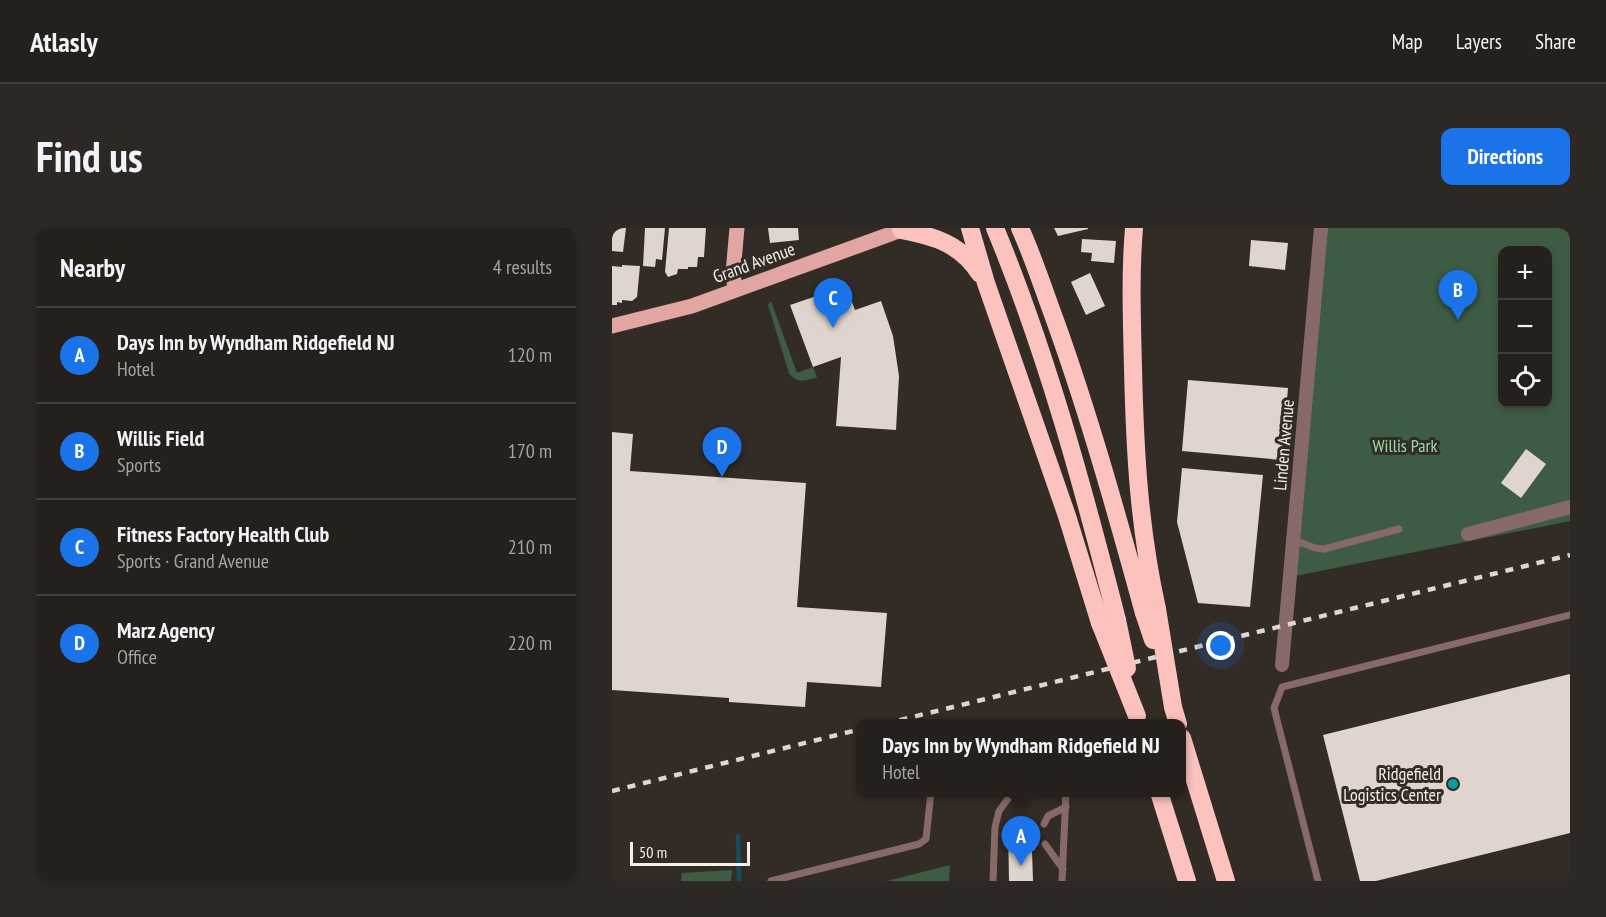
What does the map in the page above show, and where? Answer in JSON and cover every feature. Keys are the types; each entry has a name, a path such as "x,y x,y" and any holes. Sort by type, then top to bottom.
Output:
{"highway":[{"path":"970,228 986,283 1070,524 1109,622"},
{"path":"995,228 1031,327 1069,445 1109,622 1138,719"},
{"path":"1020,228 1083,401 1122,529 1151,611 1176,715"},
{"path":"1134,228 1131,266 1138,491 1151,611"},
{"path":"1132,316 1142,228"},
{"path":"904,229 937,238 953,246 972,262 986,283"},
{"path":"1186,751 1226,881"},
{"path":"1161,797 1187,881"}],"main road":[{"path":"735,290 733,273 737,228"},
{"name":"Grand Avenue","path":"612,326 670,312 904,229"}],"street":[{"name":"Linden Avenue","path":"1282,664 1322,228"},
{"path":"1468,534 1570,507"}],"lane":[{"path":"1294,540 1324,549 1399,529"},
{"path":"1318,881 1274,708 1282,687 1570,615"},
{"path":"771,881 919,844 926,839 930,797"},
{"path":"993,881 995,828 999,811 1009,797"},
{"path":"1062,881 1066,797"},
{"path":"1044,824 1048,816 1066,807"},
{"path":"1045,844 1063,869"}],"green space":[{"name":"Willis Park","path":"1321,228 1570,228 1570,521 1285,578"},
{"path":"771,301 797,373 813,367 817,377 798,380 789,373 768,305"},
{"path":"950,865 949,881 887,881"},
{"path":"732,870 731,881 681,881 682,873"}],"building":[{"path":"612,228 626,228 623,252 612,251"},
{"path":"645,228 665,228 662,260 656,259 655,267 643,266"},
{"path":"669,228 706,228 704,257 698,257 697,267 678,269 677,274 668,277 665,272"},
{"path":"768,228 798,228 799,240 770,243"},
{"path":"1054,228 1088,228 1088,229 1058,236"},
{"path":"1082,239 1116,241 1114,263 1091,261 1092,253 1081,252"},
{"path":"1251,240 1288,243 1285,270 1249,266"},
{"path":"622,265 640,266 637,297 632,301 622,300 622,303 617,302 617,305 612,305 612,266 622,267"},
{"path":"1090,273 1105,306 1086,315 1071,282"},
{"path":"846,286 855,310 881,301 893,336 899,376 896,430 836,426 841,357 813,367 790,305"},
{"path":"1188,380 1288,388 1282,460 1182,451"},
{"path":"612,432 633,434 630,471 806,483 797,607 887,613 881,687 807,682 805,707 729,702 729,698 612,690"},
{"path":"1526,449 1546,464 1521,498 1501,483"},
{"path":"1182,468 1263,475 1250,607 1198,603 1177,522"},
{"name":"Ridgefield Logistics Center","path":"1570,674 1570,833 1376,881 1360,881 1323,735"},
{"path":"1035,824 1035,850 1032,851 1033,881 1009,881 1008,825"}],"waterway":[{"path":"738,836 739,881"}],"railway":[{"path":"904,719 1570,555"},
{"path":"612,791 856,730"}],"place":[{"name":"Willis Field","path":"1458,320"},
{"name":"Fitness Factory Health Club","path":"833,328"},
{"name":"Marz Agency","path":"722,477"},
{"name":"Ridgefield Logistics Center","path":"1453,784"},
{"name":"Days Inn by Wyndham Ridgefield NJ","path":"1021,866"}]}
